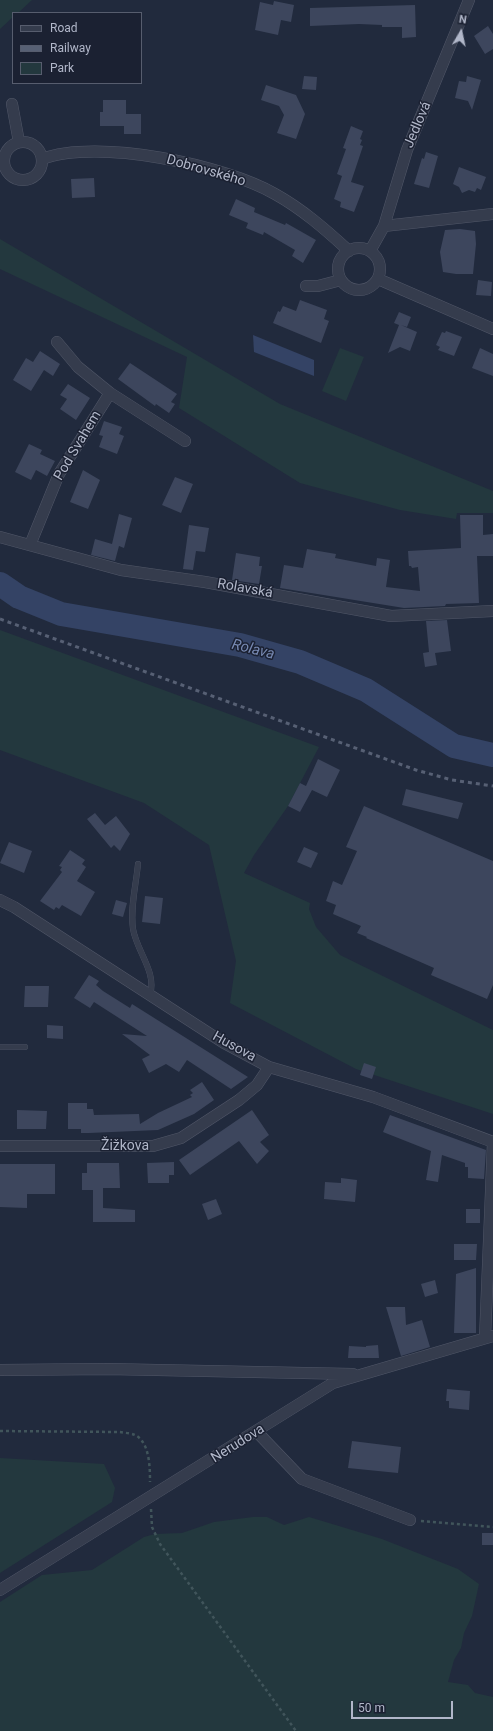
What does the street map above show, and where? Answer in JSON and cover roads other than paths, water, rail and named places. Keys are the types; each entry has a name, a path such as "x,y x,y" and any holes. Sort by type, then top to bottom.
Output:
{"street":[{"name":"Jedlová","path":"370,251 384,226 408,150 469,0"},
{"path":"12,104 19,142"},
{"path":"25,141 33,144 39,150 42,159 38,173 33,178 23,181 14,178 6,171 3,162 8,148 19,142 25,141"},
{"name":"Dobrovského","path":"42,159 69,153 111,152 157,157 235,176 273,193 302,210 349,251"},
{"path":"384,226 493,214"},
{"path":"359,248 370,251 376,256 380,263 378,279 374,285 367,289 360,290 345,286 338,272 339,263 343,256 349,251 359,248"},
{"path":"378,279 493,328"},
{"path":"306,286 318,286 341,280"},
{"path":"57,342 78,367 110,393 185,441"},
{"name":"Pod Svahem","path":"30,545 59,474 110,393"},
{"name":"Rolavská","path":"0,537 122,570 205,582 391,616 493,611"},
{"name":"Husova","path":"0,900 14,907 224,1043 269,1066 372,1097 493,1142 489,1337"},
{"name":"Žižkova","path":"0,1146 153,1146 181,1138 239,1100 257,1085 269,1066"},
{"name":"Nerudova","path":"0,1590 334,1383 489,1337"},
{"path":"0,1370 108,1369 363,1374"},
{"path":"257,1432 302,1479 410,1520"}],"lane":[{"path":"138,864 132,918 133,931 151,977 152,986 150,995"},
{"path":"0,1047 25,1047"}],"water":[{"path":"253,335 314,360 314,376 254,352"}],"waterway":[{"name":"Rolava","path":"0,584 19,597 61,614 240,645 300,662 366,690 454,746 493,755"}],"railway":[{"path":"0,619 416,770 452,780 493,786"}]}
